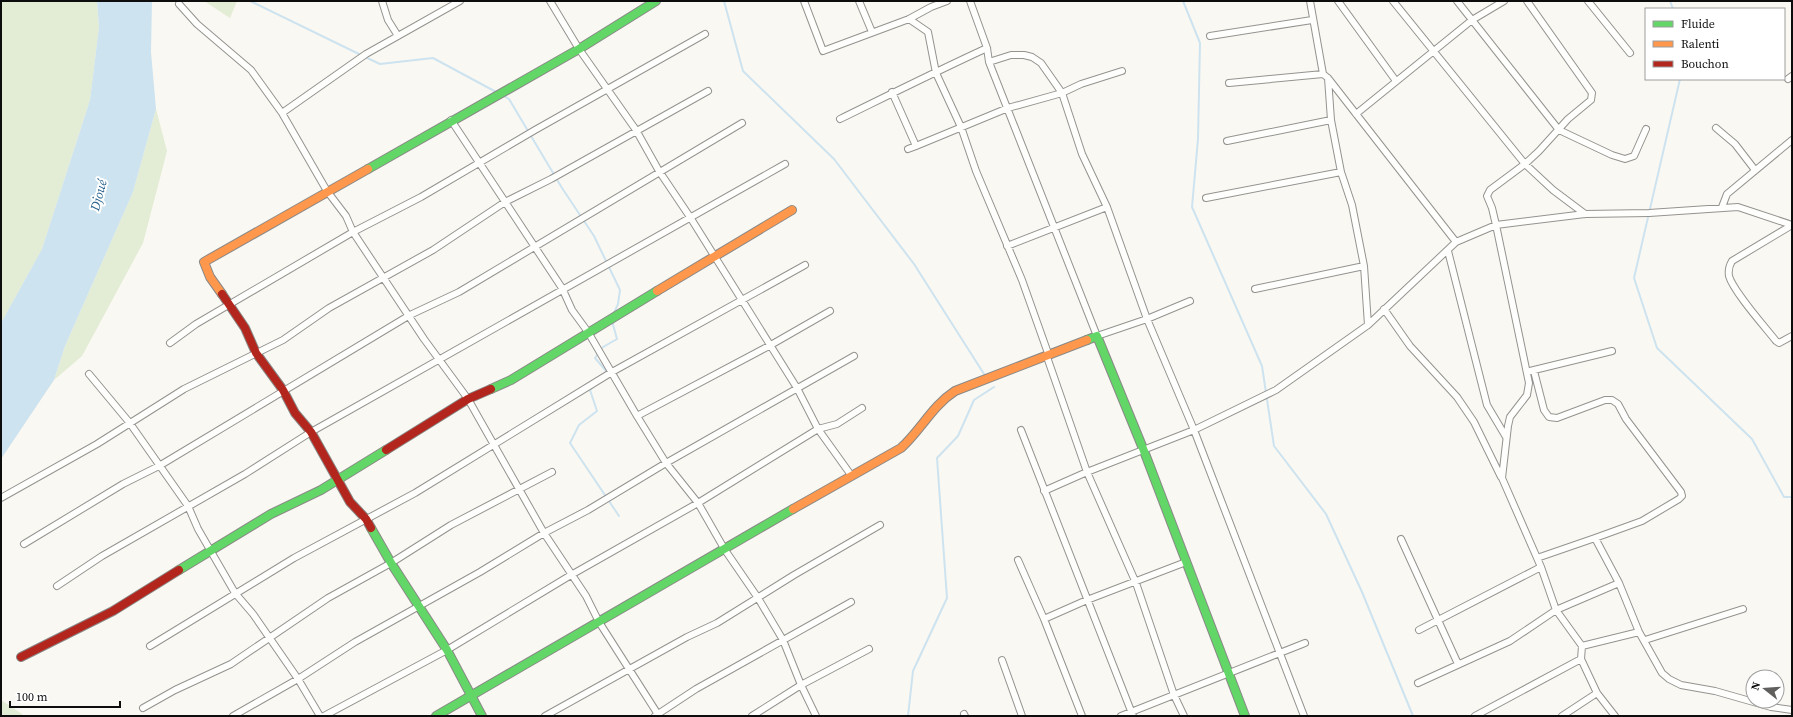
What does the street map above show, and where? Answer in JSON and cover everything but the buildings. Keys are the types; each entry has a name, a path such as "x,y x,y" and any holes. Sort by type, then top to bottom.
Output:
{"street":[{"path":"382,1 388,20 398,36"},
{"path":"282,113 366,54 460,1"},
{"path":"482,716 446,650 391,563 366,519 350,502 311,432 295,413 283,390 256,353 245,328 230,304 210,277 204,262 451,120 579,49 656,1"},
{"path":"804,1 823,51 909,19 931,7 947,1"},
{"path":"859,1 872,32"},
{"path":"970,1 987,48 989,62 1144,451 1245,716"},
{"path":"1310,1 1312,20 1325,76 1331,120 1341,172 1352,206 1364,266 1368,325"},
{"path":"1338,1 1396,81"},
{"path":"1393,1 1525,164 1553,190 1586,214"},
{"path":"1457,1 1559,130 1593,148 1625,159 1634,156 1646,129"},
{"path":"1356,114 1472,20 1504,1"},
{"path":"1502,478 1506,437 1510,417 1527,395 1529,383 1496,225 1492,208 1487,196 1490,190 1525,164 1568,119 1590,100 1592,93 1527,1"},
{"path":"1588,1 1630,53"},
{"path":"553,2 579,49 636,130 659,171 690,217 769,346 797,388 818,429 851,475"},
{"path":"179,4 197,24 251,70 282,113 327,191 346,216 352,232 440,361 468,399 495,444 544,533 586,596 599,622 630,668 657,715 696,689 851,602"},
{"path":"909,19 928,32 936,73 961,127 976,172 1022,280 1087,472 1136,583 1174,695 1184,716"},
{"path":"1210,36 1312,20"},
{"path":"170,343 196,324 352,232 421,197 480,164 535,130 705,34"},
{"path":"840,119 892,92 936,73 987,48"},
{"path":"989,62 1011,56 1032,58 1041,62 1062,93 1082,154 1108,207 1147,319 1194,430 1304,716"},
{"path":"908,149 1008,108 1062,93 1081,84 1122,72"},
{"path":"1229,83 1325,76"},
{"path":"1325,76 1456,242"},
{"path":"1,498 90,447 184,389 283,340 329,308 433,250 506,202 551,179 708,91"},
{"path":"892,92 916,146"},
{"path":"451,120 562,288 572,310 588,332 666,463 698,503 725,550 758,598 782,640 816,716"},
{"path":"1227,141 1331,120"},
{"path":"24,544 123,484 159,466 283,390 410,315 459,292 659,171 742,123"},
{"path":"1716,128 1735,144 1755,170"},
{"path":"1722,207 1727,194 1792,140"},
{"path":"57,586 102,556 245,474 311,432 440,361 562,288 785,164"},
{"path":"1206,198 1341,172"},
{"path":"1007,246 1108,207"},
{"path":"1044,491 1087,472 1144,451 1194,430 1276,390 1368,325 1456,242 1496,225 1586,214 1649,213 1738,207 1792,225"},
{"path":"21,657 113,611 210,550 271,514 338,479 392,444 468,399 511,380 713,256 792,210"},
{"path":"1792,225 1736,258 1729,268 1729,275 1734,286 1776,342 1779,343 1792,336"},
{"path":"1448,251 1487,405 1506,437"},
{"path":"150,646 294,558 415,493 612,372 805,265"},
{"path":"1255,288 1364,266"},
{"path":"436,716 725,550 851,475 900,449 909,441 931,410 946,396 1190,301"},
{"path":"1384,309 1410,346 1457,397 1474,422 1502,478 1541,567 1556,610 1582,646 1581,659 1597,693 1615,716"},
{"path":"637,416 769,346 830,311"},
{"path":"1526,372 1612,351"},
{"path":"233,716 418,605 480,572 544,533 588,510 666,463 854,356"},
{"path":"1534,371 1544,410 1549,417 1557,418 1566,416 1605,400 1612,400 1618,404 1626,419 1681,492 1682,496 1680,499 1642,520 1537,558"},
{"path":"89,374 129,422 188,506 210,550 235,593 254,614 269,639 298,678 320,716"},
{"path":"324,716 446,650 571,575 698,503 818,429 837,424 862,408"},
{"path":"1021,430 1132,714"},
{"path":"143,708 175,690 231,664 328,598 391,563 451,525 518,488 552,472"},
{"path":"545,716 687,637 717,623 880,525"},
{"path":"1595,538 1619,583 1639,632 1645,640 1662,673 1669,679 1681,685 1715,691 1771,707 1792,710"},
{"path":"1402,539 1458,664"},
{"path":"1018,560 1044,619 1082,716"},
{"path":"1044,619 1087,600 1136,583 1186,562"},
{"path":"1419,630 1541,567"},
{"path":"1418,683 1510,641 1556,610 1619,583"},
{"path":"1645,640 1743,609"},
{"path":"1582,646 1639,632"},
{"path":"1121,716 1132,714 1228,672 1305,643"},
{"path":"752,716 801,685 869,648"},
{"path":"1474,716 1581,659"},
{"path":"1002,660 1022,716"},
{"path":"1562,716 1597,693"}],"green space":[{"path":"1,1 97,1 99,27 90,100 42,249 1,323"},
{"path":"204,1 237,1 230,18"},
{"path":"156,109 167,151 143,243 82,356 54,380 65,346 133,192"},
{"path":"1,700 22,714 23,716 1,716"}],"water":[{"name":"Djoué","path":"97,1 152,1 151,52 156,109 133,192 65,346 54,380 1,459 1,323 42,249 90,100 99,27"}],"waterway":[{"path":"250,1 361,55"},
{"path":"724,1 743,71 834,159 914,264 984,374"},
{"path":"1183,1 1200,43 1198,139 1192,207 1262,366 1274,446 1326,514 1362,592 1413,716"},
{"path":"1670,1 1673,8"},
{"path":"365,57 380,64 433,58 498,93"},
{"path":"1680,80 1634,278 1657,348 1752,439 1784,497 1792,497"},
{"path":"502,95 509,99 562,188 594,236 620,290 618,304 614,313"},
{"path":"605,374 607,372 595,358 603,347 617,339 612,321"},
{"path":"594,386 590,390 597,411 579,425 570,443 619,516"},
{"path":"908,716 913,671 947,598 937,458 958,436 974,400 994,387"}],"traffic: fast":[{"path":"368,169 579,49 656,1"},
{"path":"491,389 511,380 657,291"},
{"path":"1087,340 1097,336 1144,451 1245,716"},
{"path":"179,570 271,514 321,490 386,450"},
{"path":"436,716 793,509"},
{"path":"371,528 391,563 447,650 482,716"}],"traffic: slow":[{"path":"222,294 210,277 204,262 368,169"},
{"path":"657,291 792,210"},
{"path":"793,509 901,448 915,434 933,411 955,391 1087,340"}],"traffic: jam":[{"path":"222,294 245,328 256,353 283,390 295,413 311,432 350,502 366,519 371,528"},
{"path":"386,450 468,399 491,389"},
{"path":"21,657 113,611 179,570"}]}
